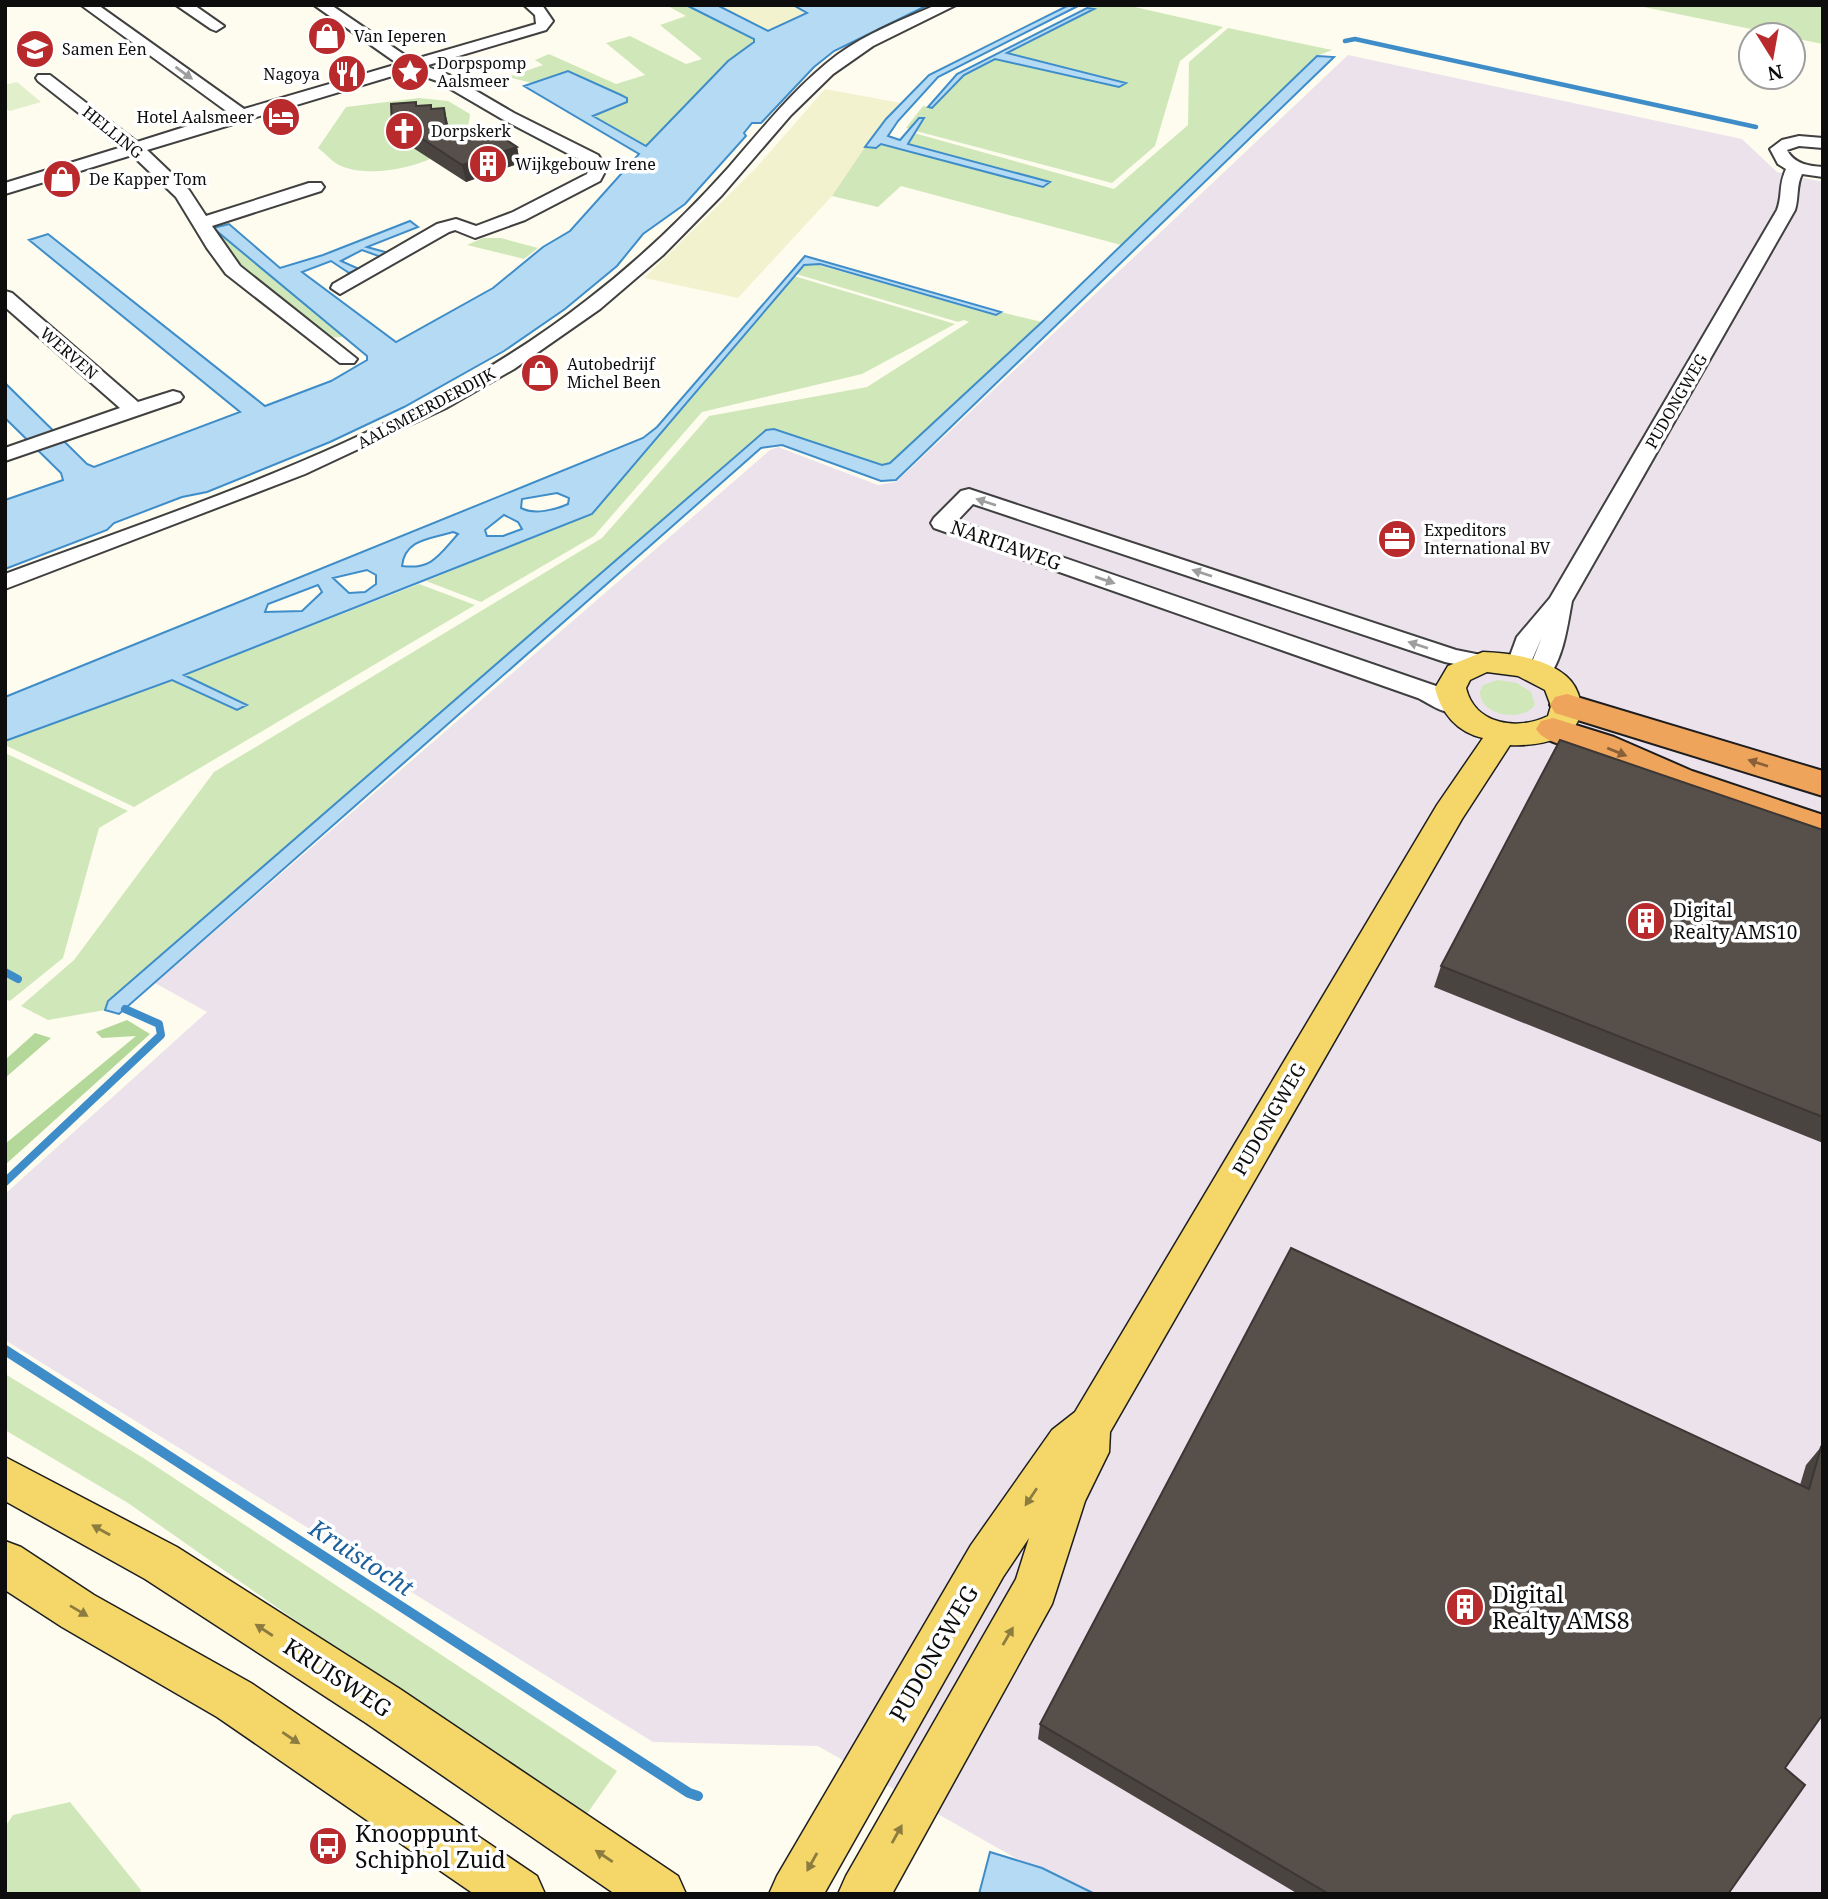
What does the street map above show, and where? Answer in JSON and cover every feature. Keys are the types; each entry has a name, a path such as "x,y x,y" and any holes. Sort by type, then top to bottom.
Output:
{"highway":[{"path":"1560,717 1610,720 1691,740 1823,784"},
{"path":"1560,717 1610,748 1680,779 1823,828"}],"main road":[{"path":"1483,662 1529,668 1554,682 1563,693 1560,717 1529,736 1489,731 1453,706 1449,694 1450,683 1468,666 1483,662"},
{"name":"PUDONGWEG","path":"795,1894 987,1561 1067,1444 1090,1426 1448,813 1489,731"},
{"name":"PUDONGWEG","path":"864,1894 1035,1588 1064,1497 1087,1452 1090,1426"},
{"name":"KRUISWEG","path":"5,1478 161,1563 383,1706 660,1894"},
{"path":"5,1563 78,1611 234,1700 519,1894"}],"street":[{"path":"88,5 242,115"},
{"path":"183,5 216,26"},
{"path":"321,5 411,66 443,78 508,116 593,159 597,168 594,177 519,216 475,233 456,224 443,228 340,288"},
{"path":"5,189 242,115 541,27 545,20 541,10 531,5"},
{"name":"AALSMEERDERDIJK","path":"5,582 341,452 434,406 509,364 574,320 658,247 731,175 821,75 845,56 948,5"},
{"name":"HELLING","path":"44,78 136,149 183,194 233,270 347,359"},
{"path":"1819,172 1796,167 1782,158 1779,149 1782,145 1798,141 1823,143"},
{"name":"PUDONGWEG","path":"1790,199 1787,185 1796,167"},
{"name":"PUDONGWEG","path":"1529,668 1552,645 1560,601 1790,199 1808,190 1819,172"},
{"path":"202,223 315,187"},
{"name":"WERVEN","path":"5,297 134,409"},
{"path":"5,455 173,397"},
{"name":"NARITAWEG","path":"1453,706 1427,692 942,523 969,496 1452,657 1483,662"}],"shaded area":[{"path":"1348,55 1742,139 1777,172 1823,182 1823,1894 1079,1894 818,1746 653,1742 5,1340 5,1194 207,1012 155,983 770,450 778,447 878,485 896,482"}],"green space":[{"path":"666,5 686,5 754,39 754,42 728,61 646,146 593,116 568,71 532,83 508,77 543,65 535,60 549,54 616,84 645,75 606,43 630,36 686,64 702,59 660,25 686,16"},
{"path":"717,5 793,5 808,13 768,31"},
{"path":"1091,5 1126,5 1223,27 1180,61 1155,146 1112,183 916,131 924,119 918,119 910,129 906,128 923,106 932,108 964,75 995,59 1119,87 1125,83 1006,53 1092,10 1087,8"},
{"path":"1634,5 1823,5 1823,44 1807,41 1807,21 1737,21 1737,26"},
{"path":"1228,28 1332,50 1317,56 1121,245 901,186 878,207 832,196 865,147 876,148 881,144 1042,187 1049,182 907,143 914,133 1114,189 1188,125 1189,62"},
{"path":"17,82 41,102 10,111 5,108 5,85"},
{"path":"825,89 901,103 865,147 832,196 738,298 644,278 755,169"},
{"path":"419,98 448,101 470,114 466,130 454,144 437,156 396,169 355,170 339,165 318,148 346,107"},
{"path":"227,221 229,224 214,229 343,337 323,338 225,254 210,225"},
{"path":"483,238 501,238 538,248 524,259 467,245"},
{"path":"811,263 995,315 1001,312 1042,322 890,463 882,465 774,429 766,430 108,1001 105,1010 48,1020 21,1006 74,960 214,772 602,538 709,416 867,387 969,322 958,322 796,274 804,265"},
{"path":"794,276 955,324 862,374 702,412 594,536 481,602 426,581 592,514"},
{"path":"419,584 475,605 134,807 5,745 5,741 172,680 238,710 183,676"},
{"path":"1498,680 1517,683 1531,692 1535,705 1529,711 1512,715 1502,714 1486,706 1480,691 1483,685"},
{"path":"5,753 128,811 99,828 63,958 10,1001 5,999"},
{"path":"127,1020 150,1034 5,1165 5,1144 136,1036 102,1038 96,1032"},
{"path":"35,1033 51,1038 5,1078 5,1060"},
{"path":"5,1374 145,1459 617,1771 582,1821 128,1503 5,1430"},
{"path":"70,1802 141,1890 139,1894 5,1894 5,1827 13,1815"}],"water":[{"path":"686,5 717,5 768,31 807,13 793,5 928,5 834,51 814,67 761,123 752,123 744,133 746,136 685,204 643,234 617,266 565,309 504,351 404,407 330,442 207,492 182,497 114,523 107,530 5,569 5,500 63,480 61,473 5,418 5,383 87,464 94,467 240,412 29,240 48,234 265,406 331,381 367,360 367,356 213,228 229,224 280,268 323,255 410,221 418,227 367,247 389,253 381,257 362,250 341,261 359,269 349,273 331,261 302,272 396,342 493,288 543,247 570,231 639,154 524,86 568,71 621,95 627,98 627,102 593,116 646,146 728,61 754,42 754,39"},
{"path":"1069,5 1080,5 938,77 888,136 900,140 919,118 924,118 908,144 1050,182 1043,187 881,144 876,148 865,147 886,119 929,75"},
{"path":"1087,8 1094,9 1007,53 1126,83 1119,87 995,59 964,75 932,108 928,107 957,74"},
{"path":"1317,56 1334,57 896,480 881,481 782,445 761,448 119,1014 105,1010 108,1001 766,430 774,429 882,465 890,463 1042,322"},
{"path":"805,256 1001,312 996,315 820,264 804,265 592,514 184,675 247,705 237,710 172,680 5,741 5,697 643,438 657,427","holes":["557,493 569,498 568,504 538,511 521,508 522,499","504,515 518,522 522,529 503,536 487,536 485,530","453,532 458,534 428,563 421,566 402,566 408,550 428,539","367,570 376,575 376,584 365,592 349,593 333,578","318,585 322,592 302,611 265,612 268,604"]},
{"path":"990,1852 1042,1868 1095,1894 979,1894"}],"building":[{"path":"416,102 416,106 444,108 448,137 487,127 517,147 462,165 404,127 392,128 391,104"},
{"name":"Digital Realty AMS10","path":"1560,740 1823,830 1823,1117 1441,966"},
{"name":"Digital Realty AMS8","path":"1291,1248 1809,1489 1821,1447 1823,1448 1823,1714 1785,1768 1805,1785 1728,1894 1329,1894 1040,1724"}],"waterway":[{"path":"1345,41 1355,39 1756,127"},
{"path":"5,972 18,979"},
{"path":"5,1182 161,1035 159,1024 125,1009"},
{"name":"Kruistocht","path":"5,1350 689,1793 698,1796"}],"place":[{"name":"Van Ieperen","path":"327,36"},
{"name":"Samen Een","path":"35,49"},
{"name":"Dorpspomp Aalsmeer","path":"410,72"},
{"name":"Nagoya","path":"347,74"},
{"name":"Hotel Aalsmeer","path":"281,117"},
{"name":"Dorpskerk","path":"404,131"},
{"name":"Wijkgebouw Irene","path":"488,164"},
{"name":"De Kapper Tom","path":"62,179"},
{"name":"Autobedrijf Michel Been","path":"540,373"},
{"name":"Expeditors International BV","path":"1397,539"},
{"name":"Digital Realty AMS10","path":"1646,921"},
{"name":"Digital Realty AMS8","path":"1465,1607"},
{"name":"Knooppunt Schiphol Zuid","path":"328,1846"}]}
